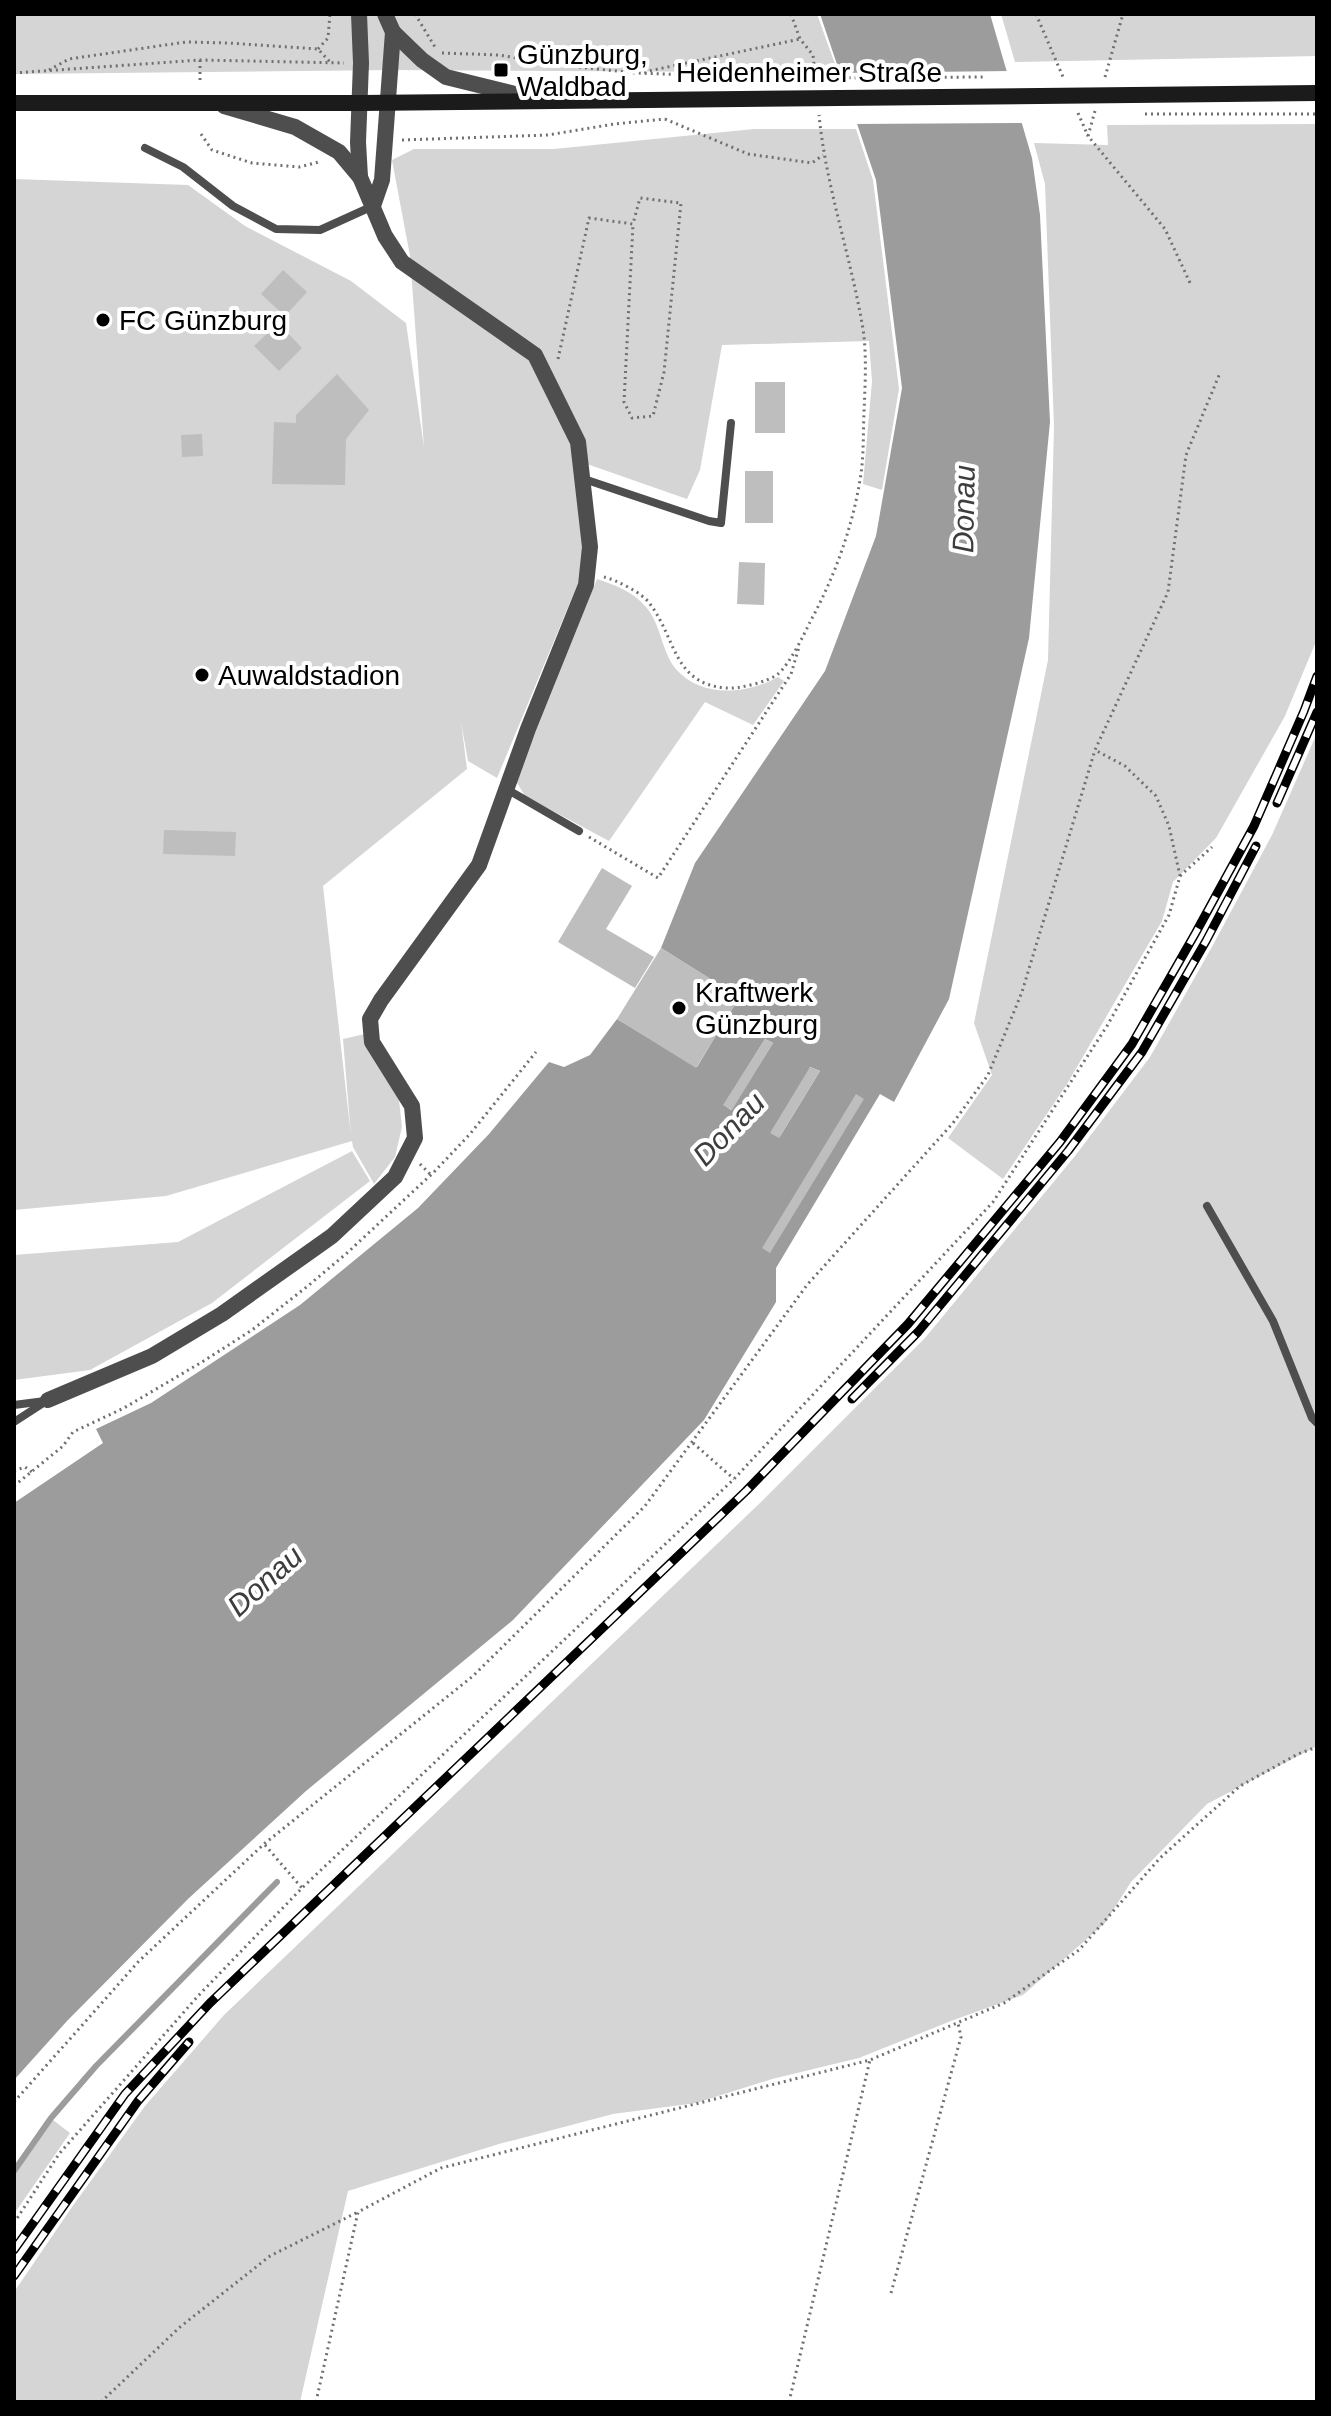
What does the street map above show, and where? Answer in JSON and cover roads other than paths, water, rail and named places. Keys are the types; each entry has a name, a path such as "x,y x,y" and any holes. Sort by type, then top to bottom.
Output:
{"main road":[{"name":"Heidenheimer Straße","path":"14,103 361,103 1317,93"}],"street":[{"path":"359,14 360,177"},
{"path":"385,14 393,32 422,60 446,77 541,100"},
{"path":"373,206 382,180 393,32"},
{"path":"48,1400 152,1356 222,1314 332,1236 395,1177 415,1138 412,1106 372,1042 370,1019 479,865 528,729 586,585 588,572 590,547 578,442 535,355 402,262 385,236 360,177 339,152 295,127 215,103"}],"lane":[{"path":"145,148 183,167 233,206 276,229 320,230 373,206"},
{"path":"584,479 721,523 731,423"},
{"path":"508,790 579,831"},
{"path":"1207,1206 1273,1321 1312,1418 1317,1423"},
{"path":"14,1405 48,1400"},
{"path":"14,1422 48,1400"}],"water":[{"name":"Donau","path":"820,14 990,14 1032,158 1040,215 1050,422 1029,638 949,999 894,1102 880,1094 776,1268 776,1302 704,1420 513,1620 306,1791 189,1898 67,2021 14,2080 14,1503 103,1443 96,1429 151,1403 300,1305 418,1208 489,1134 549,1062 564,1067 590,1055 617,1019 697,1067 739,997 661,948 695,863 825,671 876,536 902,388 876,180","holes":["765,1039 773,1043 731,1110 724,1105","810,1067 820,1071 779,1138"]}],"waterway":[{"path":"14,2171 51,2118 96,2066 277,1882"}],"railway":[{"path":"14,2250 125,2094 210,2003 746,1491 908,1324 1060,1142 1132,1044 1195,934 1254,826 1317,676"},
{"path":"1277,803 1317,712"},
{"path":"852,1399 918,1332 1068,1151 1142,1052 1256,846"},
{"path":"14,2276 138,2101 189,2042"}],"place":[{"name":"Günzburg, Waldbad","path":"501,70"},
{"name":"FC Günzburg","path":"103,320"},
{"name":"Auwaldstadion","path":"202,675"},
{"name":"Kraftwerk Günzburg","path":"679,1008"}]}
